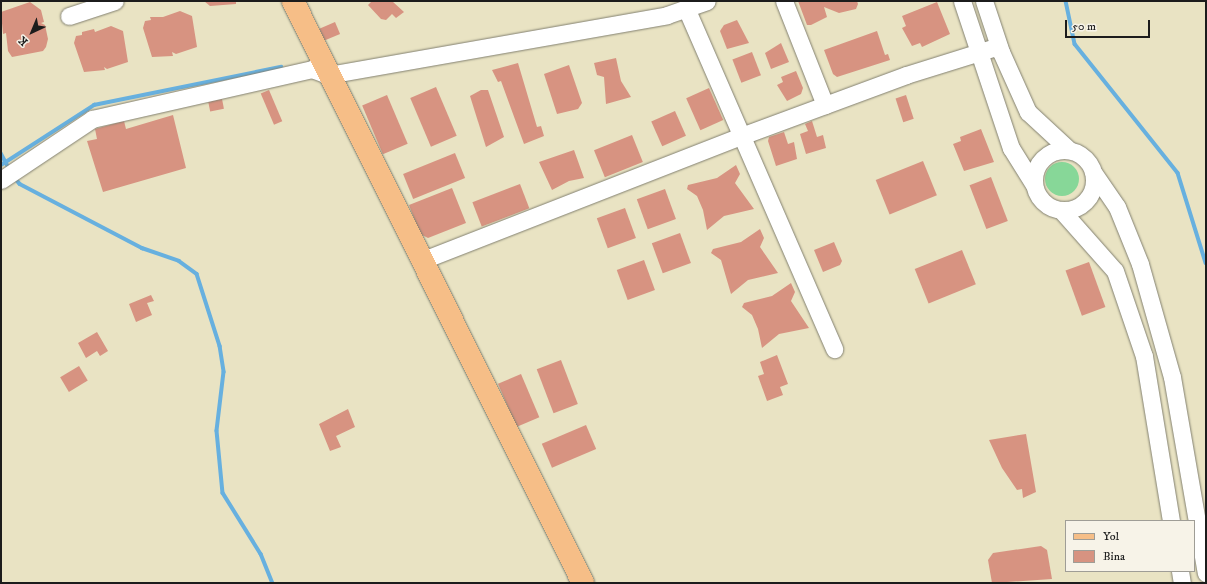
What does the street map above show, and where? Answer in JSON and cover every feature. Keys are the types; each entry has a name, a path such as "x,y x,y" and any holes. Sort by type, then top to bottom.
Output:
{"main road":[{"path":"280,1 423,260 583,583"},
{"path":"293,1 320,72 513,463 567,583"}],"street":[{"path":"69,16 115,1"},
{"path":"8,176 92,119 320,72 667,15 706,1"},
{"path":"784,1 824,105"},
{"path":"962,1 977,53 1011,148 1041,199 1060,210 1115,270 1144,356 1171,520"},
{"path":"984,1 999,46 1028,112 1069,150 1084,157 1117,207 1140,264 1167,362 1206,573"},
{"path":"686,8 744,135 834,349"},
{"path":"423,260 824,105 999,46"},
{"path":"1034,185 1040,162 1053,152 1069,150"},
{"path":"1060,210 1075,208 1088,197 1093,172"},
{"path":"1180,572 1182,583"}],"green space":[{"path":"1059,162 1065,162 1069,163 1076,169 1079,179 1078,186 1072,193 1065,196 1059,196 1055,195 1048,189 1045,182 1045,176 1046,172 1052,165"}],"building":[{"path":"204,1 236,1 236,4 210,6"},
{"path":"372,1 392,1 404,12 396,18 392,14 386,20 381,19 368,5"},
{"path":"798,1 857,1 858,4 856,9 839,13 824,7 827,17 811,25 807,25"},
{"path":"30,2 41,10 44,22 41,23 45,25 48,39 46,47 43,51 12,57 8,51 6,33 3,34 1,12"},
{"path":"937,2 950,34 922,47 920,43 912,46 902,28 906,26 902,16"},
{"path":"180,11 192,16 197,47 176,54 172,52 173,56 152,57 143,28 145,21 151,20 150,17 163,17"},
{"path":"737,20 749,43 727,49 720,31 724,25"},
{"path":"335,22 340,34 324,41 319,29"},
{"path":"111,26 123,31 128,62 107,69 104,67 105,70 84,72 74,43 76,36 82,35 82,32 94,29 95,32"},
{"path":"877,31 885,55 888,54 890,60 837,77 833,74 824,50"},
{"path":"781,43 789,62 771,69 765,53"},
{"path":"752,52 761,75 741,83 732,60"},
{"path":"616,58 621,81 631,97 606,104 604,77 597,75 594,63"},
{"path":"518,63 537,127 541,126 544,136 524,144 501,81 498,82 492,70"},
{"path":"569,65 582,103 578,109 557,114 544,74"},
{"path":"796,71 803,88 801,94 787,101 777,85 783,82 781,77"},
{"path":"436,87 457,136 431,147 410,98"},
{"path":"709,88 723,120 700,130 686,98"},
{"path":"269,90 282,121 274,125 261,94"},
{"path":"481,90 488,90 504,137 486,147 470,96"},
{"path":"387,95 408,144 383,154 362,106"},
{"path":"906,95 914,119 903,122 896,98"},
{"path":"222,99 224,109 210,111 208,102"},
{"path":"675,111 686,136 662,146 651,122"},
{"path":"173,115 186,168 103,192 87,141 97,139 95,129 124,121 126,129"},
{"path":"812,121 817,137 823,135 826,148 806,154 800,134 808,131 805,124"},
{"path":"981,129 994,162 964,171 953,144 961,141 960,137"},
{"path":"784,132 788,144 794,142 797,159 776,166 768,141 769,137"},
{"path":"632,135 643,162 605,177 594,150"},
{"path":"574,150 584,178 569,181 552,190 539,162"},
{"path":"455,153 465,178 413,199 403,174"},
{"path":"923,161 937,195 890,214 876,180"},
{"path":"736,165 740,174 735,183 754,209 724,216 707,230 703,210 697,196 687,189 688,185 717,178"},
{"path":"991,177 1008,221 986,229 970,185"},
{"path":"520,184 529,208 482,227 472,202"},
{"path":"452,188 466,223 428,238 420,234 409,205"},
{"path":"665,189 676,219 648,229 637,199"},
{"path":"625,208 636,238 608,248 597,218"},
{"path":"760,229 764,238 760,247 778,273 748,280 731,294 721,260 711,253 713,249 741,242"},
{"path":"680,233 691,263 663,273 652,243"},
{"path":"834,242 842,261 840,265 823,272 814,250"},
{"path":"962,250 976,284 929,303 915,269"},
{"path":"644,260 655,290 628,300 617,270"},
{"path":"1089,262 1105,307 1082,316 1066,271"},
{"path":"791,283 795,292 791,301 809,328 779,334 762,348 758,329 752,315 742,307 744,303 772,296"},
{"path":"151,295 154,301 147,303 152,315 136,322 129,304"},
{"path":"97,332 108,351 100,356 97,351 86,358 78,343"},
{"path":"777,355 788,384 780,387 783,395 767,401 758,376 764,374 760,362"},
{"path":"561,360 578,404 554,413 537,369"},
{"path":"79,366 88,381 69,392 60,377"},
{"path":"521,374 539,417 516,427 498,384"},
{"path":"348,409 355,427 336,436 341,447 330,451 319,424"},
{"path":"586,425 596,449 552,468 542,444"},
{"path":"1026,434 1036,492 1023,498 1022,489 1017,490 1002,468 989,440"},
{"path":"1041,546 1047,550 1052,579 992,583 988,560 993,553"}],"waterway":[{"path":"1066,1 1075,44 1178,173 1206,263"},
{"path":"1,165 94,105 281,67"},
{"path":"1,153 10,170"},
{"path":"14,177 20,184 142,248 179,261 197,274 220,346 224,372 217,431 223,493 261,554 273,583"}]}
